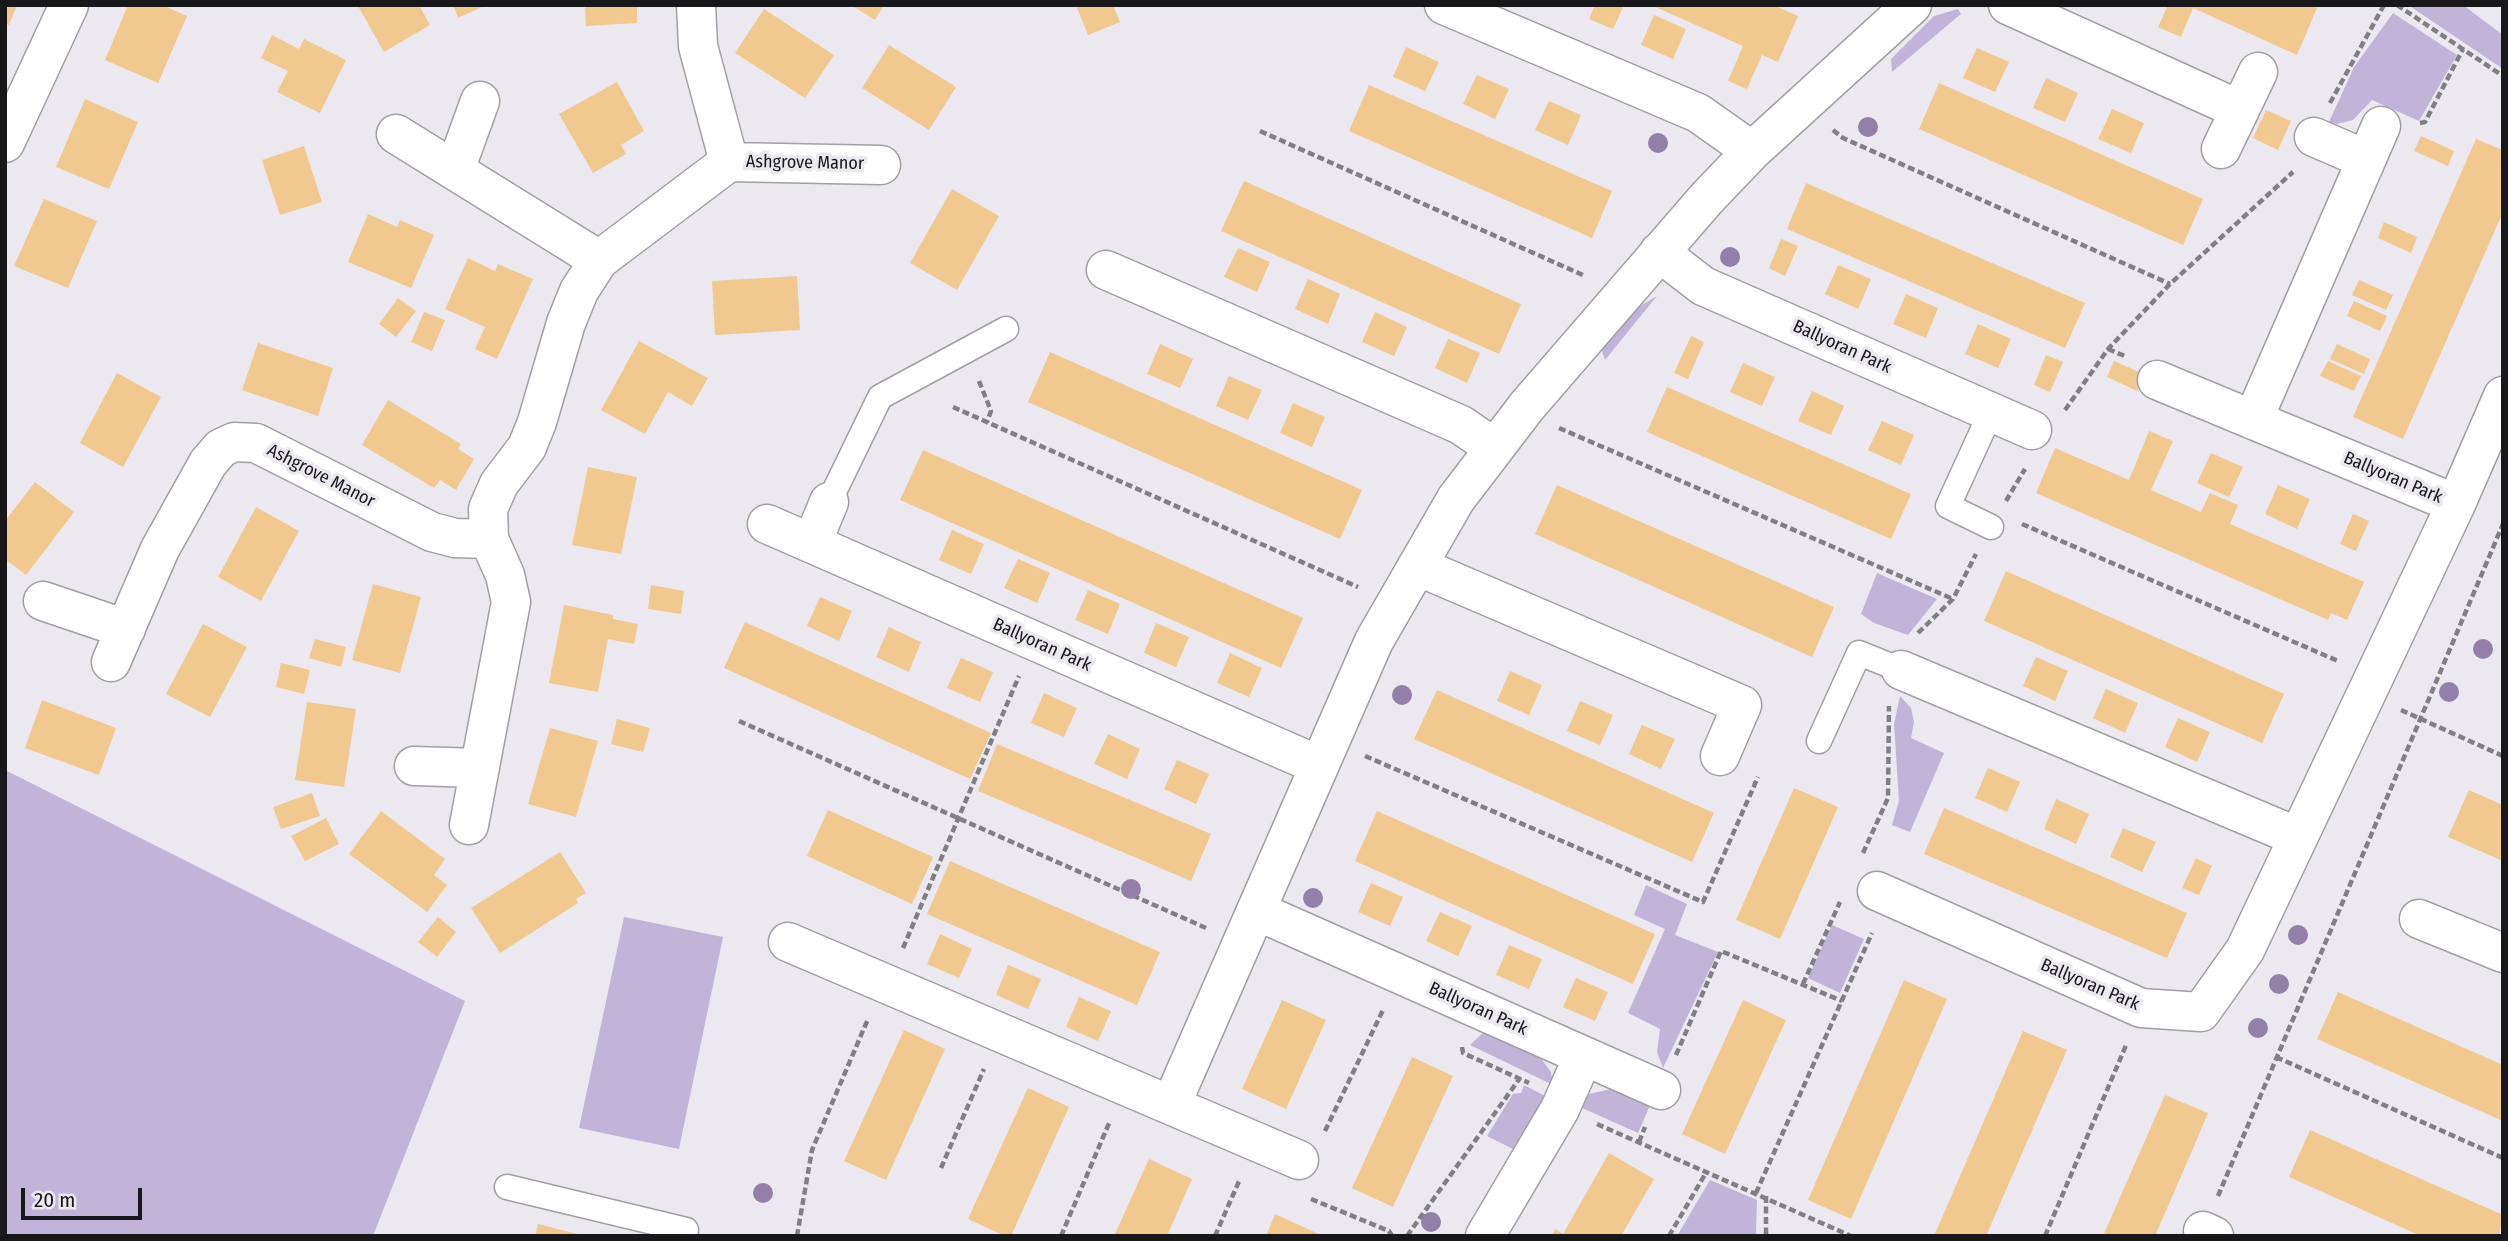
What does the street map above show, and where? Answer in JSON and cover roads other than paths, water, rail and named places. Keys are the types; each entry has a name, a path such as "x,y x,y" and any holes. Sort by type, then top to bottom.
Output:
{"street":[{"path":"5,143 69,5"},
{"name":"Ashgrove Manor","path":"696,5 698,46 729,162"},
{"path":"1444,5 1698,113 1752,151"},
{"path":"1171,1105 1374,641 1456,499 1527,405 1618,299 1752,151 1912,5"},
{"path":"2008,5 2240,110"},
{"path":"2221,149 2258,72"},
{"path":"455,170 480,101"},
{"path":"2253,420 2381,126"},
{"path":"396,134 599,260"},
{"path":"2314,137 2365,159"},
{"name":"Ashgrove Manor","path":"469,825 510,602 505,575 489,540 488,509 499,484 527,447 566,323 579,291 599,260 729,162 881,165"},
{"name":"Ballyoran Park","path":"1660,252 1703,286 1991,412 2040,438"},
{"path":"1106,270 1461,425 1493,447"},
{"name":"Ballyoran Park","path":"2157,380 2456,504"},
{"name":"Ballyoran Park","path":"1859,883 2141,1008 2201,1012 2245,950 2456,504 2503,396"},
{"name":"Ashgrove Manor","path":"43,601 118,645 160,549 208,463 221,448 234,442 256,443 432,531 454,538 489,540"},
{"path":"812,544 829,502"},
{"name":"Ballyoran Park","path":"767,524 1034,641 1324,753"},
{"path":"1417,566 1742,705 1720,756"},
{"path":"1901,670 2298,837"},
{"path":"414,766 480,768"},
{"path":"2419,919 2503,953"},
{"name":"Ballyoran Park","path":"1250,928 1399,974 1661,1090"},
{"path":"788,942 1299,1160"},
{"path":"1485,1236 1560,1108 1583,1056"}],"lane":[{"path":"829,502 880,397 1006,329"},
{"path":"1991,412 1948,506 1995,520"},
{"path":"1819,741 1860,653 1901,670"},
{"path":"507,1187 686,1230 684,1236"}]}
